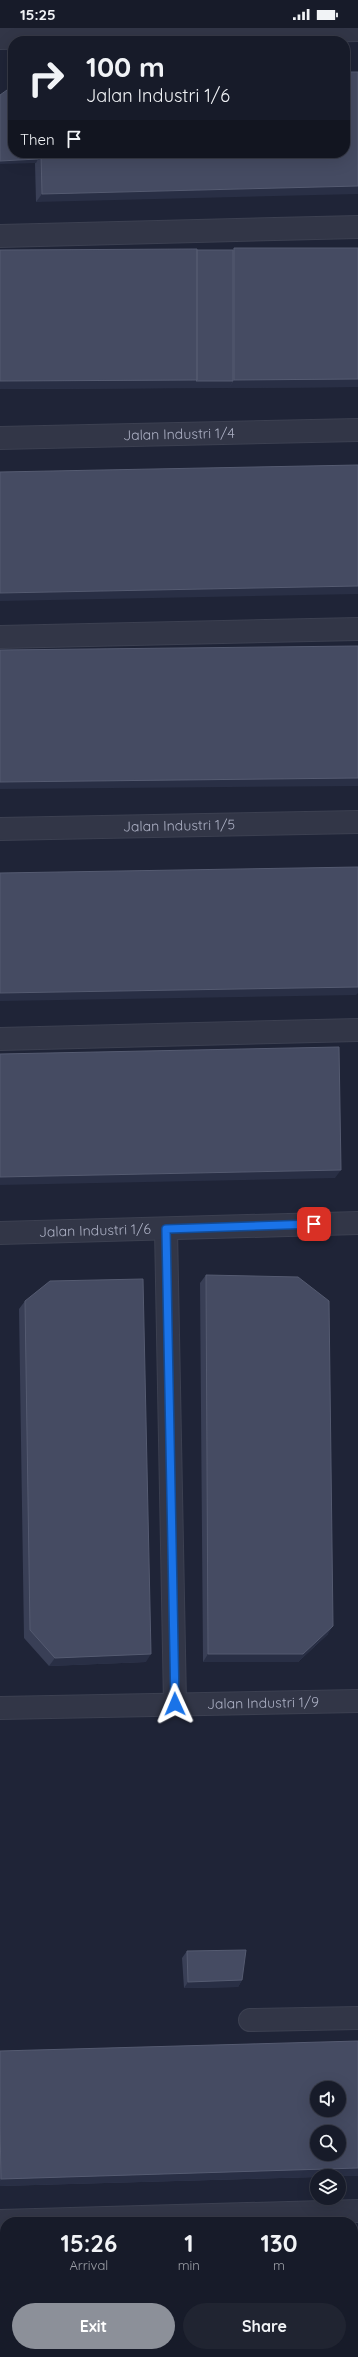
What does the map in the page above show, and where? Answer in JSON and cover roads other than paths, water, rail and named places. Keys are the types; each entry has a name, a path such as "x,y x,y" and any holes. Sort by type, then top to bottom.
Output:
{"street":[{"path":"90,36 358,30"},
{"path":"0,236 358,227"},
{"name":"Jalan Industri 1/4","path":"0,438 358,430"},
{"path":"0,637 358,629"},
{"name":"Jalan Industri 1/5","path":"0,829 358,822"},
{"path":"0,1039 358,1030"},
{"name":"Jalan Industri 1/6","path":"0,1233 358,1223"},
{"path":"166,1229 175,1704"},
{"name":"Jalan Industri 1/9","path":"0,1708 358,1701"},
{"path":"250,2020 358,2018"},
{"path":"143,2217 358,2211"}]}
